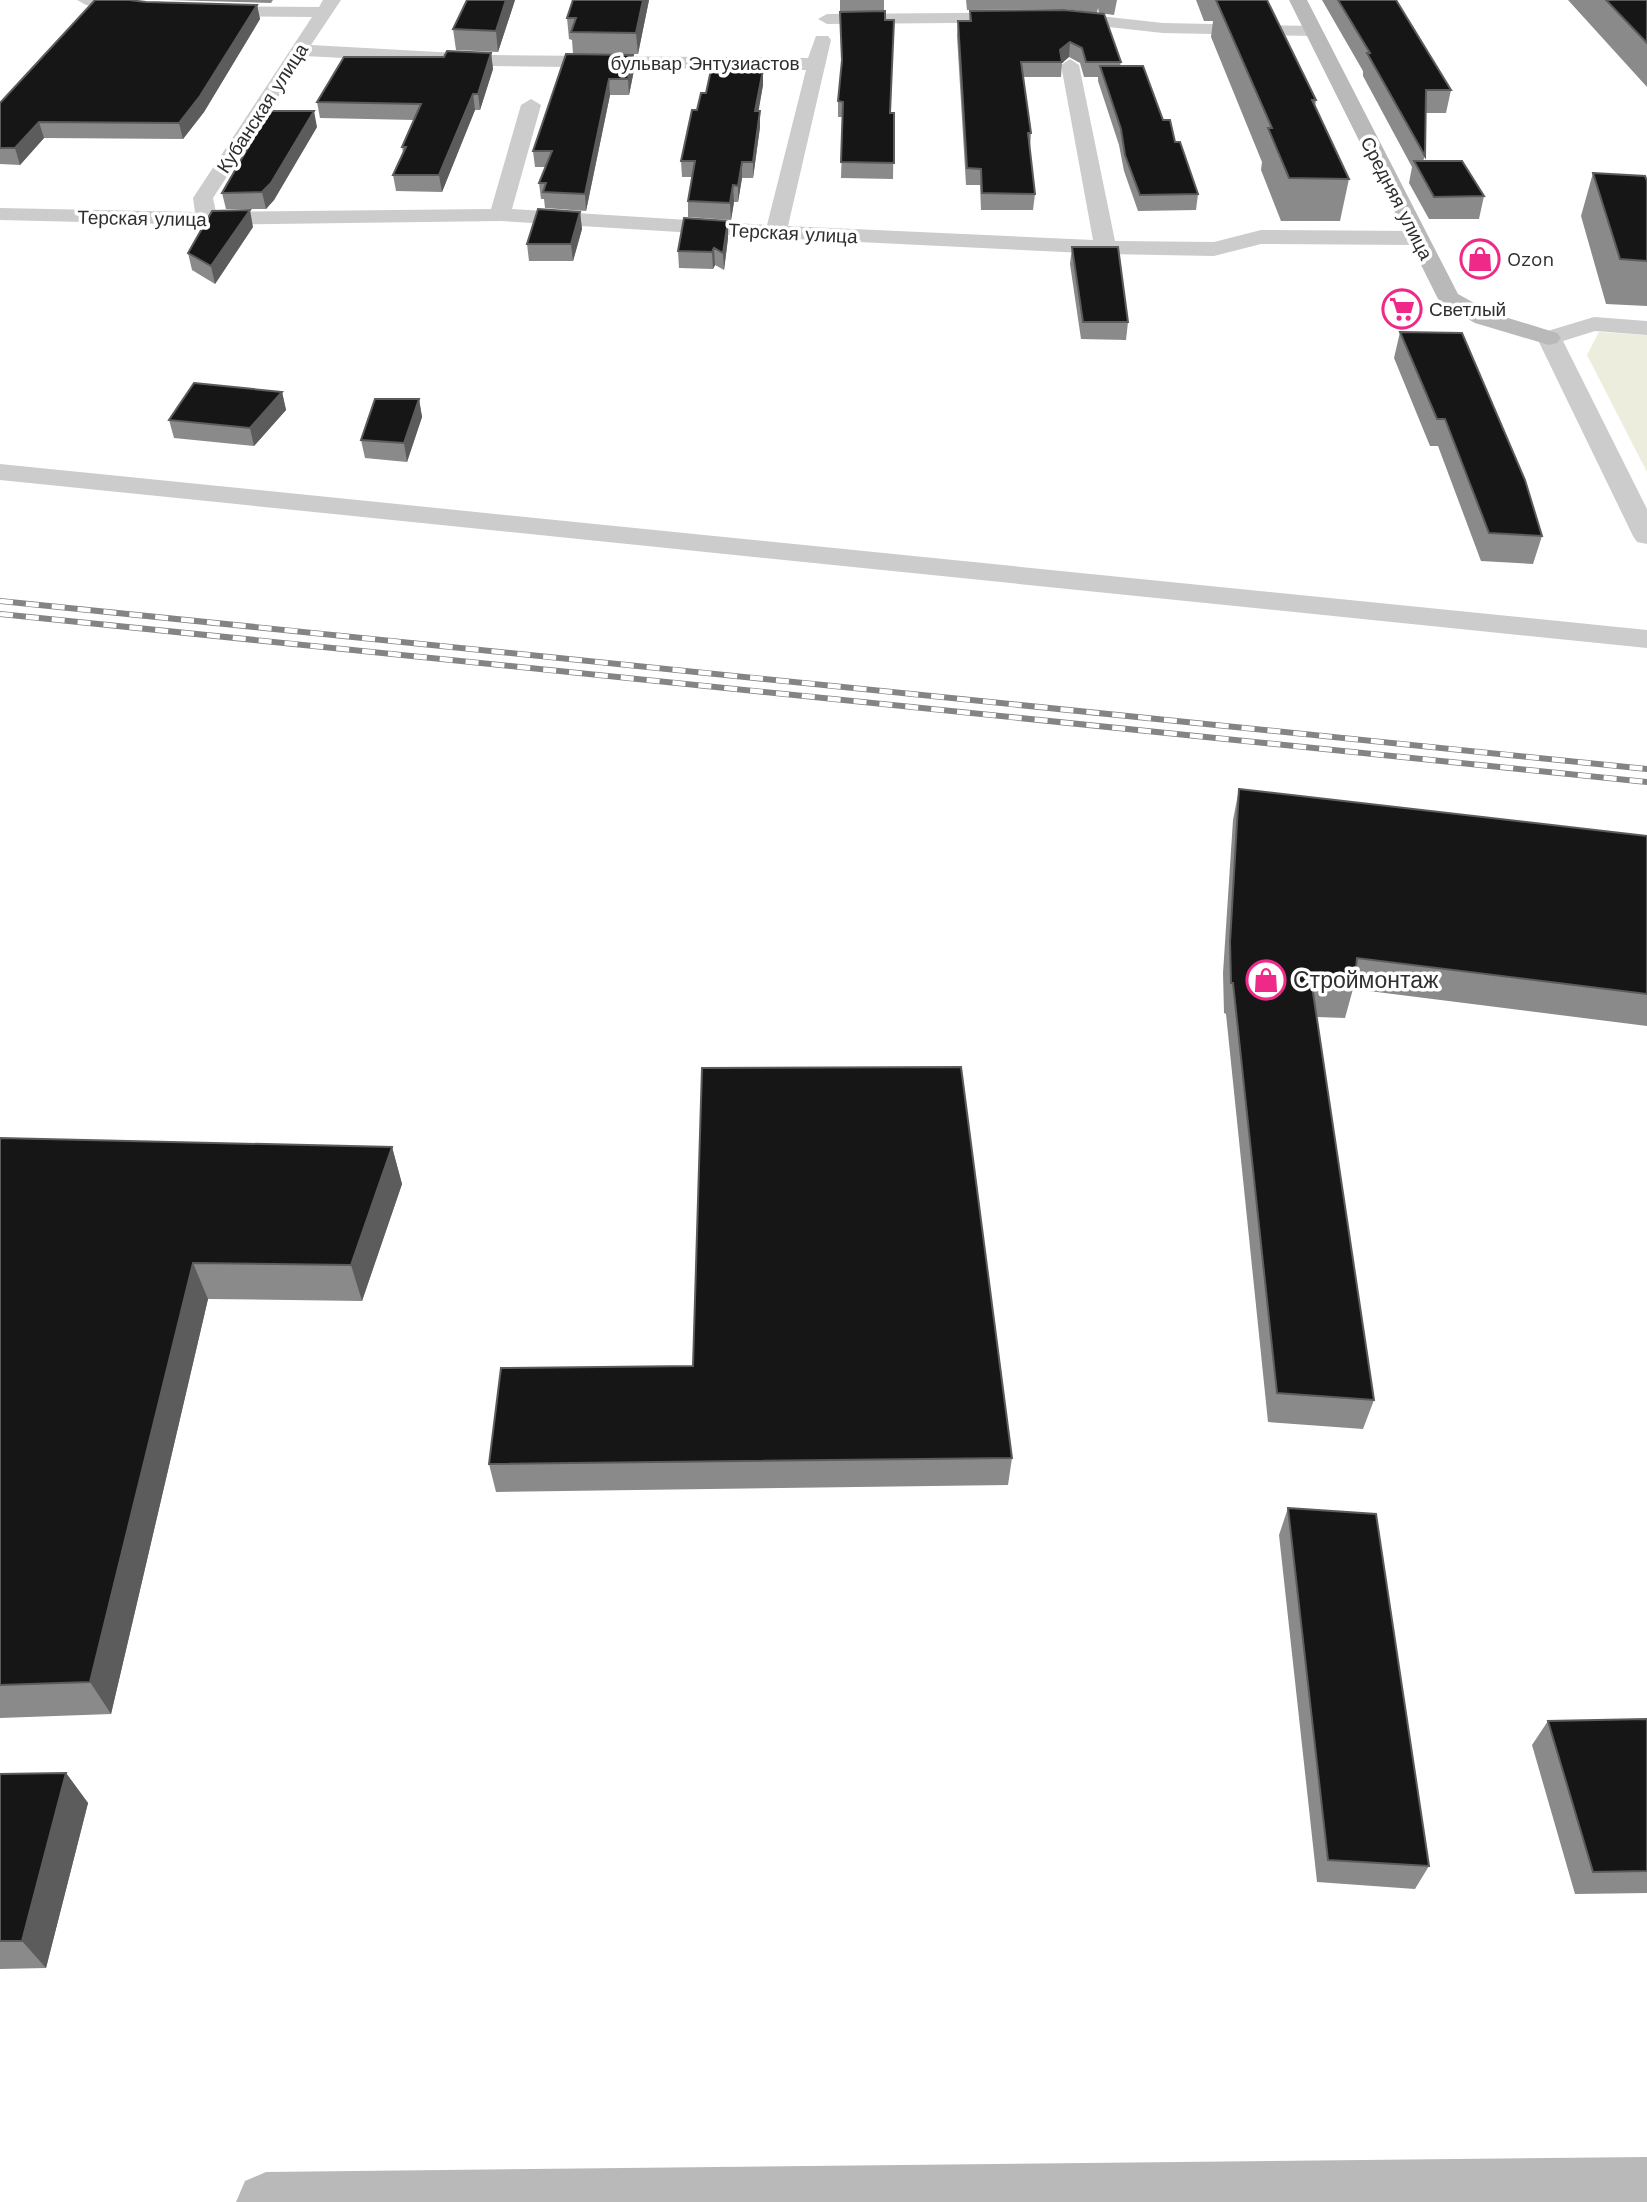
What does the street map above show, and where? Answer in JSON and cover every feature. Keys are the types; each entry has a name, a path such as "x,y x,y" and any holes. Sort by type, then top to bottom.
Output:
{"street":[{"path":"86,0 165,10"},
{"path":"819,0 818,9 827,19"},
{"name":"Средняя улица","path":"1298,0 1448,298 1462,311 1492,322 1525,328 1549,338"},
{"path":"190,11 328,6"},
{"name":"Кубанская улица","path":"207,219 203,198 328,6"},
{"path":"827,19 1062,9 1163,28 1314,32"},
{"path":"776,232 827,19"},
{"name":"бульвар Энтузиастов","path":"300,50 374,56 530,61 816,64"},
{"path":"1070,65 1105,247"},
{"path":"500,215 531,105"},
{"name":"Терская улица","path":"0,214 207,219 500,215 776,232 1105,247 1214,249 1261,237 1416,238"},
{"path":"1647,328 1594,324 1549,338 1647,536"},
{"path":"0,472 1647,639"},
{"path":"266,2202 1647,2187"}],"green space":[{"path":"1599,332 1647,335 1647,472 1587,355"}],"building":[{"path":"95,0 257,5 200,96 179,123 39,122 15,148 0,148 0,103"},
{"path":"467,0 506,0 496,31 453,29"},
{"path":"573,0 643,0 636,33 571,32 576,18 567,18"},
{"path":"1216,0 1267,0 1316,100 1312,100 1349,179 1289,178 1268,128 1272,128"},
{"path":"1338,0 1396,0 1451,90 1426,90 1425,156 1367,53 1370,53"},
{"path":"1606,0 1647,0 1647,43"},
{"path":"1064,10 1104,14 1121,62 1086,62 1082,48 1070,42 1060,50 1062,62 1021,62 1031,133 1028,133 1035,194 982,193 981,169 967,168 958,21 971,21 970,11"},
{"path":"885,11 885,20 894,20 890,113 894,113 894,163 841,162 843,102 838,101 842,60 840,12"},
{"path":"447,51 491,53 478,94 473,94 439,175 393,175 421,104 317,102 344,57 444,57"},
{"path":"566,54 633,55 628,79 609,79 585,194 543,192 546,183 539,183 552,151 533,151"},
{"path":"1100,66 1143,66 1163,120 1170,120 1175,142 1180,142 1198,194 1140,195 1125,155 1121,129"},
{"path":"711,70 763,70 755,111 760,111 753,162 742,162 738,186 733,185 730,203 688,201 695,161 681,161 692,110 697,110 701,93 706,93"},
{"path":"269,111 314,111 271,183 262,192 222,193"},
{"path":"1414,161 1462,161 1484,196 1434,197"},
{"path":"1593,173 1645,176 1647,261 1620,259"},
{"path":"538,209 580,212 571,244 527,244"},
{"path":"250,210 211,266 188,253 212,211"},
{"path":"684,218 728,221 723,253 714,248 712,252 678,251"},
{"path":"1072,247 1118,247 1128,322 1083,322"},
{"path":"1400,332 1462,333 1525,480 1542,536 1489,533 1445,419 1437,419"},
{"path":"194,383 282,392 250,428 169,420"},
{"path":"375,399 419,399 404,443 361,440"},
{"path":"1239,789 1647,836 1647,994 1357,958 1354,987 1312,986 1374,1400 1277,1393 1231,983 1230,942"},
{"path":"961,1067 1012,1458 489,1464 501,1368 693,1366 702,1068"},
{"path":"0,1138 392,1147 351,1265 193,1263 90,1682 0,1685"},
{"path":"1288,1508 1376,1514 1429,1866 1328,1860"},
{"path":"1647,1719 1647,1871 1593,1872 1548,1721"},
{"path":"66,1773 22,1941 0,1941 0,1774"}],"railway":[{"path":"0,601 1647,769"},
{"path":"0,614 1647,782"}],"place":[{"name":"Ozon","path":"1480,259"},
{"name":"Светлый","path":"1402,309"},
{"name":"Строймонтаж","path":"1266,980"}]}
